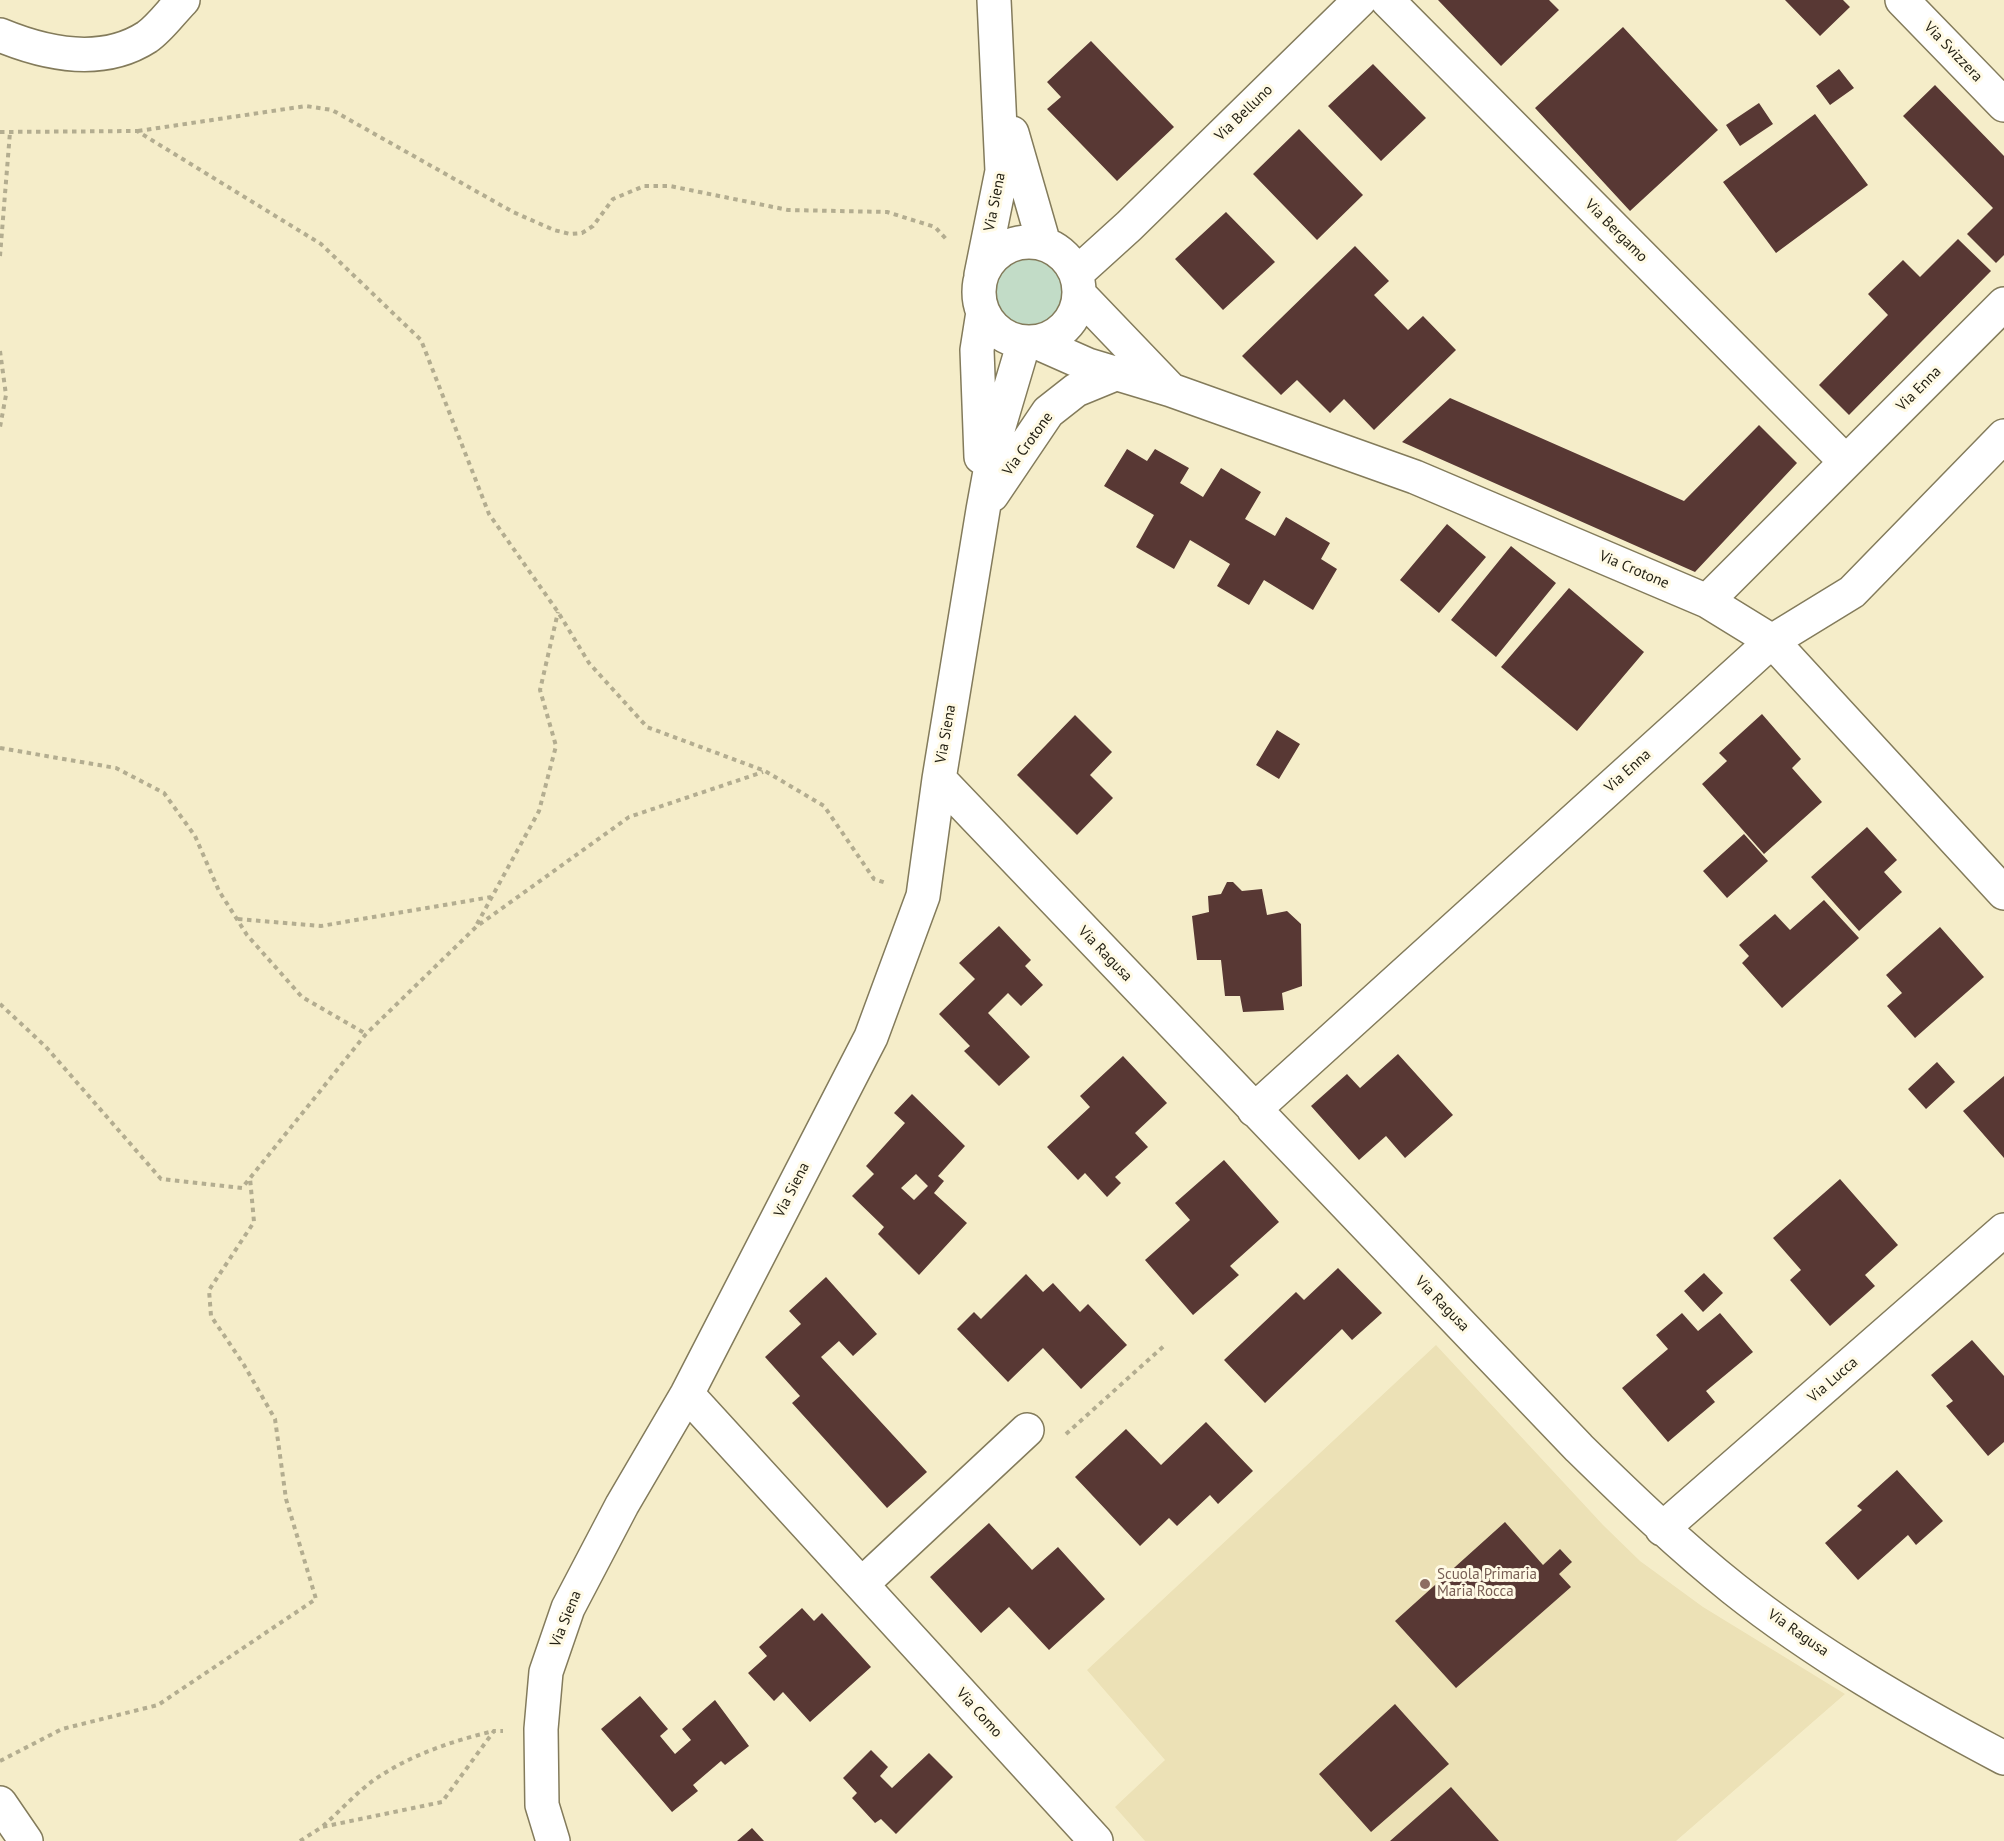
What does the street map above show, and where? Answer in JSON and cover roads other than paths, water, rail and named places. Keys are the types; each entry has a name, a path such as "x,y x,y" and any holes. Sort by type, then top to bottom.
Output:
{"street":[{"path":"0,35 21,43 70,55 111,52 147,36 183,0"},
{"name":"Via Siena","path":"981,277 1002,171 994,0"},
{"name":"Via Belluno","path":"1078,284 1129,226 1360,0"},
{"name":"Via Bergamo","path":"1387,0 1846,462"},
{"name":"Via Svizzera","path":"1902,0 2004,105"},
{"name":"Via Siena","path":"999,91 1049,247"},
{"path":"1049,247 1129,226"},
{"path":"1020,242 1049,247 1066,258 1078,284 1069,323 1056,335 1030,342 1001,334 990,325 983,312 978,294 981,277 988,263 1006,247 1020,242"},
{"name":"Via Crotone","path":"1078,284 1171,390"},
{"name":"Via Enna","path":"1707,601 2004,303"},
{"name":"Via Siena","path":"983,312 977,350 983,510"},
{"name":"Via Siena","path":"553,1841 542,1805 541,1729 546,1672 568,1608 622,1505 687,1394 871,1037 923,896 939,779 983,510 998,433 1030,342"},
{"name":"Via Crotone","path":"1030,342 1115,374 1171,390 1415,477 1707,601 1772,641 2004,893"},
{"name":"Via Crotone","path":"983,510 1048,412 1076,390 1115,374"},
{"name":"Via Enna","path":"1254,1110 1772,641 1851,592 2004,436"},
{"name":"Via Ragusa","path":"939,779 1579,1448 1662,1529 1736,1590 1833,1658 1951,1730 2004,1758"},
{"name":"Via Lucca","path":"1662,1529 2004,1230"},
{"name":"Via Como","path":"687,1394 1096,1841"},
{"path":"862,1584 1027,1430"},
{"path":"0,1803 26,1841"}],"place":[{"name":"Scuola Primaria Maria Rocca","path":"1425,1584"}]}
